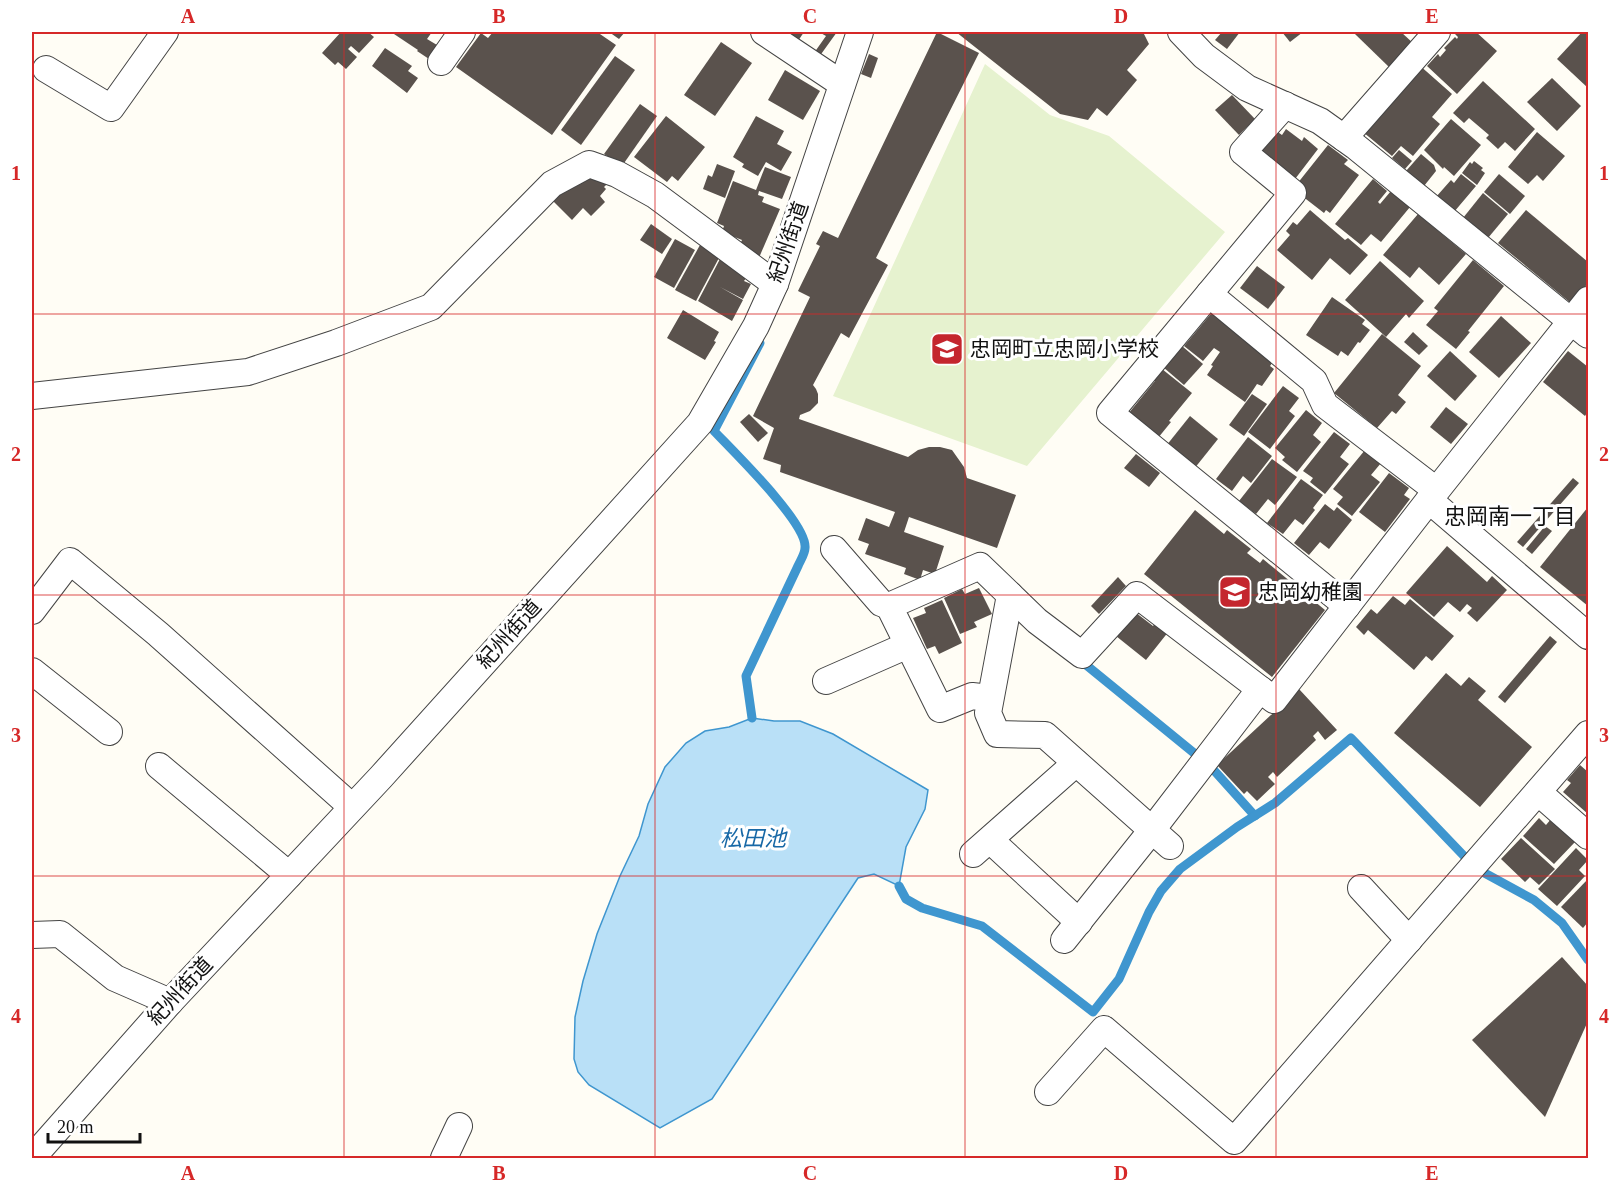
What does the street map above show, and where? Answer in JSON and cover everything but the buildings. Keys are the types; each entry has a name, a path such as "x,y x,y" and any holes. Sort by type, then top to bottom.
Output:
{"street":[{"path":"46,69 111,108 165,32"},
{"path":"441,62 462,32"},
{"path":"764,32 842,84"},
{"name":"紀州街道","path":"32,1158 170,1002 352,807 699,423 756,327 775,284 860,32"},
{"path":"1181,32 1204,56 1247,88 1320,121 1344,138 1580,328"},
{"path":"1344,138 1437,32"},
{"path":"1285,105 1243,152 1293,193 1110,413 1347,606"},
{"path":"32,396 248,372 336,343 431,307 552,184 589,164 617,174 655,195 775,284"},
{"path":"1209,294 1314,381 1325,405 1432,495 1588,636"},
{"path":"889,606 980,566 1037,621 1082,655 1137,595 1274,700 1432,495 1580,328 1588,300"},
{"path":"834,549 881,603 889,606 940,708 972,696 990,698"},
{"path":"32,611 70,561 158,634 352,807"},
{"path":"1010,595 988,713 997,734 1045,735 1161,838"},
{"path":"826,681 908,645"},
{"path":"32,671 110,732"},
{"path":"1076,763 981,847 1072,931 1161,838 1260,689"},
{"path":"1048,1092 1104,1029 1234,1141 1588,734"},
{"path":"159,766 289,875"},
{"path":"1538,792 1588,836"},
{"path":"1360,888 1408,940"},
{"path":"32,935 60,934 115,978 170,1002"},
{"path":"444,1158 459,1126"}],"green space":[{"path":"985,64 1050,115 1109,136 1225,232 1027,466 833,396"}],"water":[{"name":"松田池","path":"752,718 800,721 833,734 928,790 925,809 906,847 899,886 874,874 858,878 712,1099 660,1128 589,1085 578,1072 574,1059 575,1017 583,981 597,934 639,836 648,804 665,767 686,743 705,731 729,727"}],"waterway":[{"path":"752,718 746,676 805,548 803,537 783,506 714,431 760,343"},
{"path":"1080,660 1194,753"},
{"path":"899,886 906,899 922,908 982,926 1093,1012 1119,979 1149,912 1161,891 1180,869 1237,827 1275,803 1351,738 1464,856"},
{"path":"1211,767 1255,816"},
{"path":"1479,870 1534,900 1562,923 1588,960"}],"place":[{"name":"忠岡町立忠岡小学校","path":"947,349"},
{"name":"忠岡幼稚園","path":"1235,592"}],"district":[{"name":"忠岡南一丁目","path":"1510,516"}]}
